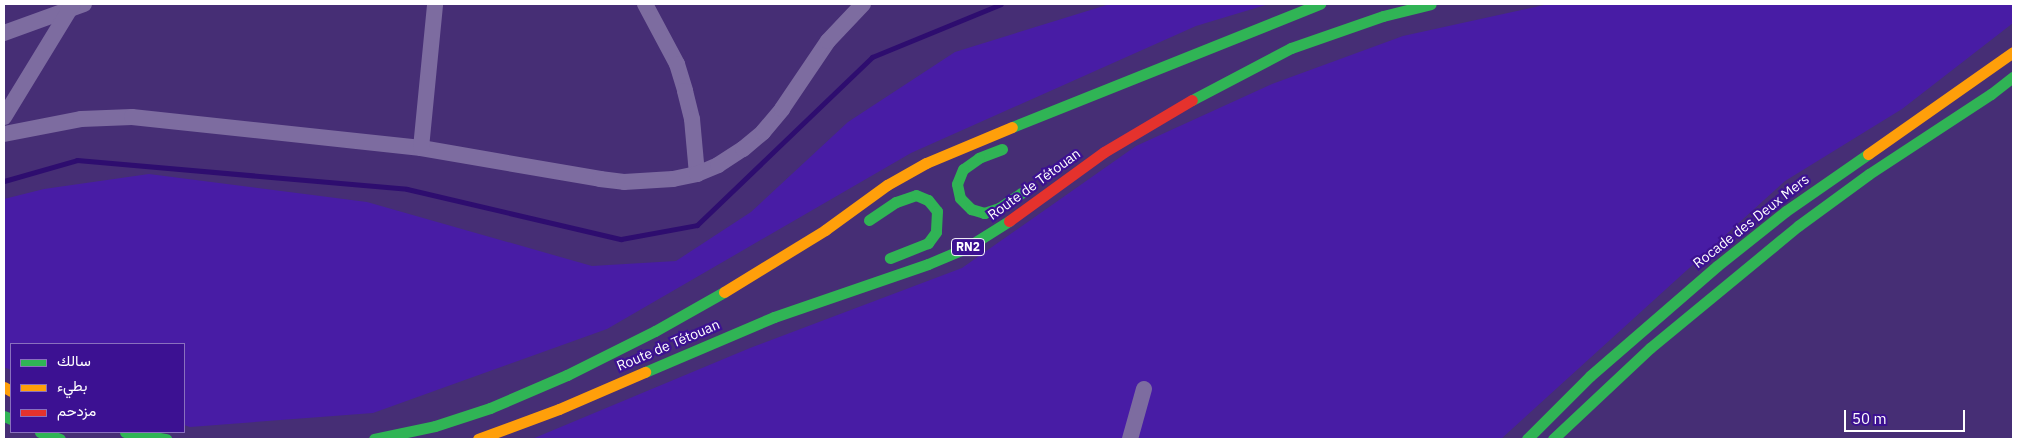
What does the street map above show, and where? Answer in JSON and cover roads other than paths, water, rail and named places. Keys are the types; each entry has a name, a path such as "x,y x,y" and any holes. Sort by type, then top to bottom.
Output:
{"highway":[{"name":"Route de Tétouan","path":"374,439 435,426 490,408 567,375 655,331 747,279 825,230 887,185 926,163 1279,18 1320,4"},
{"name":"Route de Tétouan","path":"478,439 558,409 774,317 928,264 966,248 997,230 1134,133 1291,48 1341,30 1431,4"},
{"path":"1155,83 1279,18"},
{"path":"1164,102 1202,84 1291,48"},
{"name":"Rocade des Deux Mers","path":"1527,439 1590,376 1724,259 1832,178 2013,52"},
{"path":"1554,439 1650,348 1798,226 1869,174 1991,94 2013,77"},
{"path":"1013,145 979,158 963,169 958,184 960,198 971,210 978,213 992,211 1031,185"},
{"path":"856,228 906,197 922,196 933,205 938,218 933,238 922,246 877,263"},
{"path":"558,409 672,350 773,305"},
{"path":"567,375 607,362 680,331"},
{"path":"131,433 166,439"},
{"path":"40,435 60,439"}],"street":[{"path":"421,148 435,4"},
{"path":"645,4 664,38 680,73 692,119 698,174"},
{"path":"4,134 80,119 132,118 421,148 624,182 665,180 698,174 735,155 763,132 782,109 828,41 863,4"},
{"path":"7,28 75,6"},
{"path":"4,117 75,6"},
{"path":"1130,439 1144,389"}],"waterway":[{"path":"4,181 77,160 407,189 621,239 697,225 872,57 1001,4"}]}
